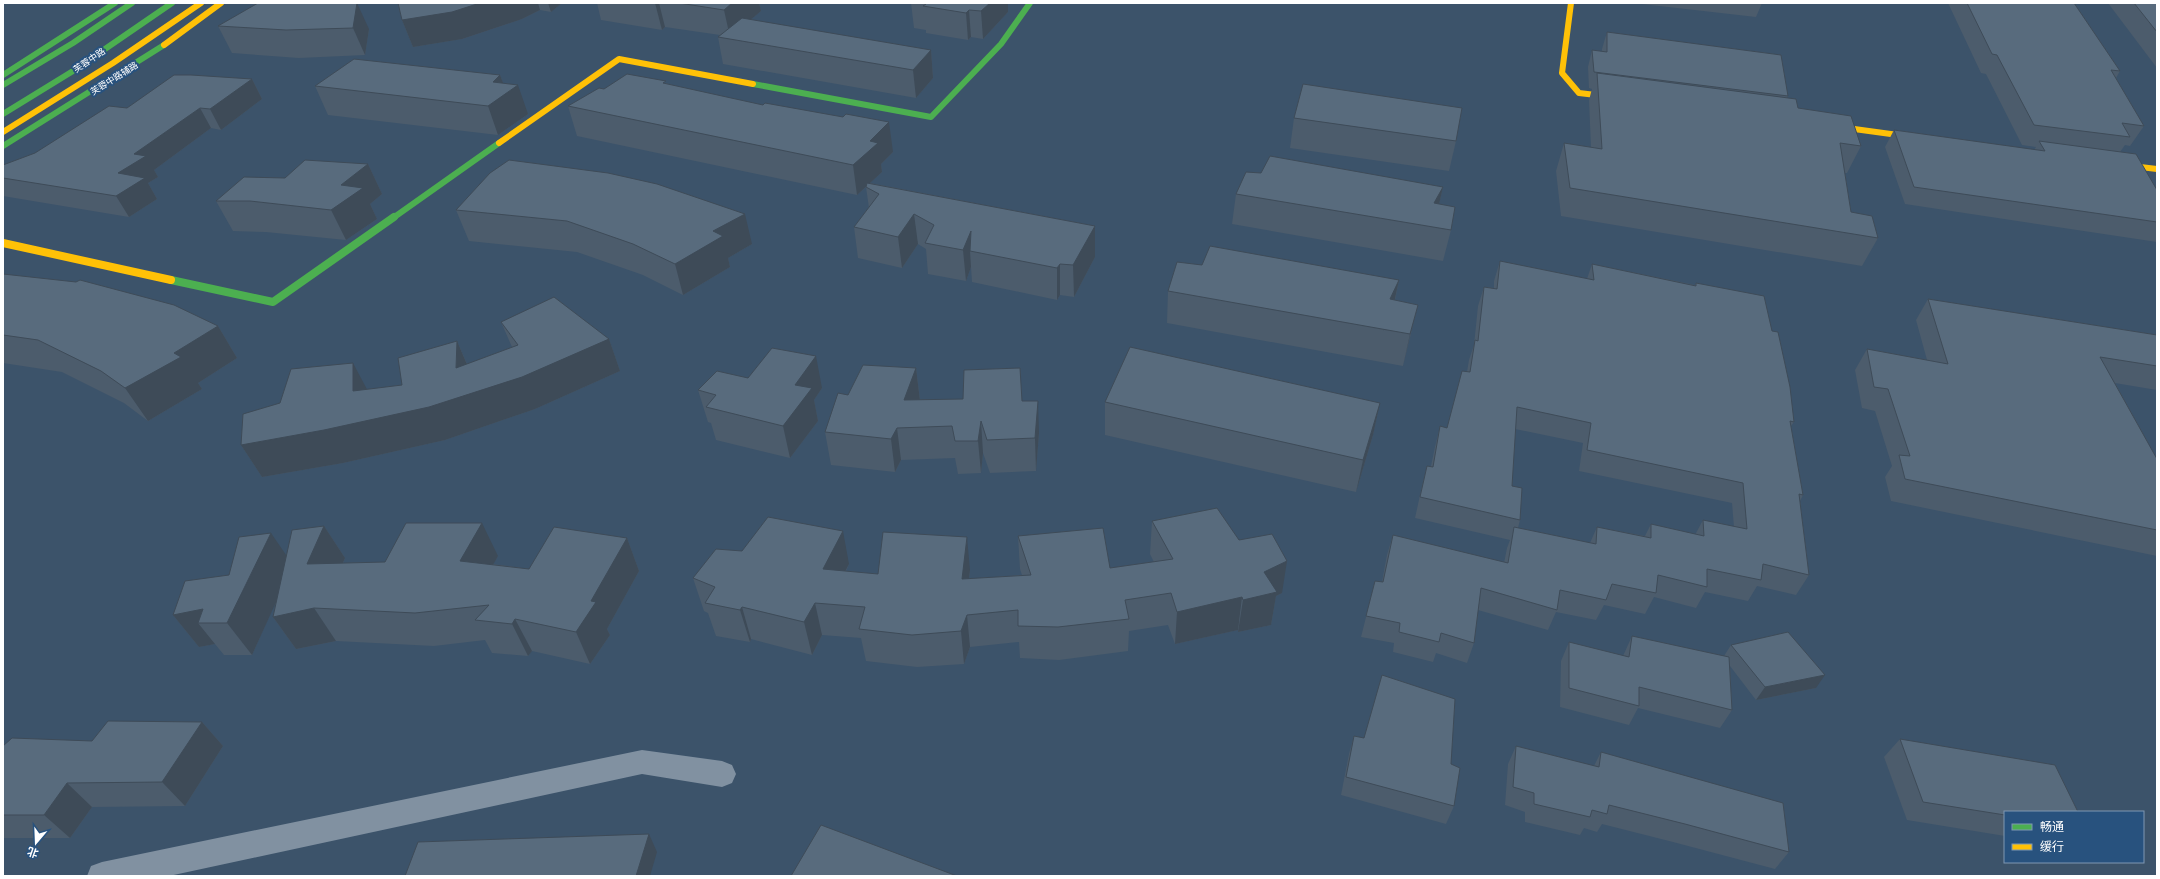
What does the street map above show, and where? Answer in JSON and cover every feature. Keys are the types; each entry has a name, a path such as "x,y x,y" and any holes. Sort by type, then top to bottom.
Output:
{"main road":[{"path":"3,74 68,35 115,3"},
{"path":"3,85 73,43 132,3"},
{"name":"芙蓉中路","path":"3,114 73,71 172,3"},
{"path":"3,132 113,63 201,3"},
{"name":"芙蓉中路辅路","path":"3,146 174,39 221,3"},
{"path":"3,243 273,302 619,59 931,117 1002,44 1030,3"},
{"path":"1571,3 1562,73 1579,92 1634,100"},
{"path":"1817,124 1927,139"},
{"path":"2102,162 2157,169"}],"street":[{"path":"102,876 642,762 722,774"}],"building":[{"path":"258,3 357,3 353,28 286,30 218,26"},
{"path":"398,3 480,3 452,12 402,20"},
{"path":"679,3 732,3 724,10"},
{"path":"923,3 990,3 981,11 969,10 966,13 923,6 926,4"},
{"path":"1967,3 2074,3 2120,71 2111,70 2144,126 2122,123 2130,137 2034,125 1997,55 1992,54"},
{"path":"2134,3 2157,3 2157,32"},
{"path":"742,18 931,50 913,70 718,37"},
{"path":"1607,32 1781,55 1788,96 1594,72 1592,50 1607,52"},
{"path":"354,59 500,75 493,82 518,85 488,106 315,86"},
{"path":"1597,73 1796,99 1798,108 1851,116 1861,146 1840,143 1851,212 1872,216 1878,238 1570,188 1564,143 1602,149"},
{"path":"627,74 666,81 663,83 763,105 765,103 843,117 846,114 889,122 870,141 878,143 853,165 568,106 599,88 604,89"},
{"path":"174,75 252,79 210,109 200,108 134,154 146,156 118,173 145,178 116,196 3,178 3,165 35,153 109,106 127,108"},
{"path":"1303,84 1462,108 1456,141 1294,118"},
{"path":"1894,130 2045,151 2039,141 2136,154 2157,190 2157,222 1914,187"},
{"path":"1270,156 1443,187 1434,203 1455,207 1451,230 1236,194 1246,172 1261,173"},
{"path":"305,160 368,164 341,185 363,188 331,210 250,201 216,201 244,177 285,178"},
{"path":"509,160 608,173 657,184 745,214 713,231 723,236 675,264 633,244 567,221 456,210 490,173"},
{"path":"867,183 1095,226 1073,265 1060,264 1057,268 970,251 971,231 963,250 925,243 934,225 914,214 898,237 854,227 879,194 866,187"},
{"path":"1210,246 1399,280 1390,299 1418,305 1410,334 1168,291 1177,262 1202,265"},
{"path":"1500,261 1594,280 1592,264 1696,286 1696,283 1764,296 1772,331 1778,332 1790,387 1794,422 1790,421 1803,495 1799,494 1809,575 1763,564 1761,580 1707,569 1707,587 1658,575 1656,593 1612,584 1606,600 1560,590 1557,610 1481,588 1474,643 1441,633 1439,642 1399,632 1400,623 1366,616 1375,581 1383,582 1393,535 1508,563 1514,527 1596,544 1597,527 1651,538 1651,524 1704,536 1703,520 1747,529 1743,483 1587,450 1591,423 1517,407 1512,486 1522,488 1520,520 1420,497 1427,466 1433,467 1440,426 1447,428 1462,371 1470,372 1475,340 1478,341 1484,287 1497,289"},
{"path":"3,274 76,282 80,280 174,305 218,326 174,353 181,357 125,388 101,371 38,340 3,335"},
{"path":"554,297 609,339 522,377 429,407 324,430 241,445 243,414 280,403 291,369 353,363 353,391 402,385 398,358 457,341 456,368 518,345 501,322"},
{"path":"1928,299 2157,335 2157,366 2100,357 2157,459 2157,530 1905,479 1899,455 1910,456 1888,389 1874,387 1867,349 1948,364"},
{"path":"1130,347 1380,403 1363,460 1105,402"},
{"path":"772,348 816,356 795,385 812,388 783,426 706,407 716,395 698,390 717,371 748,378"},
{"path":"863,365 916,368 904,400 963,399 964,370 1020,368 1022,401 1038,401 1035,438 987,440 981,421 978,441 955,441 952,426 897,428 891,439 825,432 838,393 848,395"},
{"path":"1217,508 1239,540 1272,534 1287,561 1264,572 1277,592 1243,600 1242,597 1177,612 1171,593 1125,600 1129,619 1058,627 1018,626 1018,610 967,615 961,631 912,635 859,629 865,607 815,603 804,622 742,607 740,610 705,603 715,587 693,578 716,549 742,551 768,517 843,531 823,569 878,574 883,532 967,537 962,579 1031,575 1018,536 1103,528 1110,568 1173,559 1152,521"},
{"path":"406,523 482,523 460,561 529,569 554,527 627,538 591,601 596,602 576,632 515,619 512,624 475,620 489,605 415,613 314,608 273,617 292,530 324,526 307,564 385,562"},
{"path":"271,533 227,623 198,623 203,609 173,615 185,581 229,575 239,537"},
{"path":"1788,632 1825,675 1765,687 1731,645"},
{"path":"1632,636 1729,657 1732,710 1639,687 1639,706 1569,688 1569,642 1629,657"},
{"path":"1382,675 1455,699 1451,764 1460,768 1454,806 1346,777 1354,736 1364,738"},
{"path":"108,721 202,722 162,782 67,783 44,815 3,815 3,746 12,738 92,741"},
{"path":"1900,739 2055,765 2078,811 2004,811 2004,815 1923,802"},
{"path":"1516,746 1599,767 1601,752 1783,803 1789,852 1609,805 1607,814 1592,810 1590,817 1534,804 1534,793 1513,787"},
{"path":"821,825 957,876 791,876"},
{"path":"649,834 636,876 405,876 418,842"}],"traffic: fast":[{"path":"3,75 115,3"},
{"path":"3,85 73,43 132,3"},
{"path":"3,114 73,71 172,3"},
{"path":"753,84 931,117 1001,44 1030,3"},
{"path":"3,146 164,45"},
{"path":"171,280 273,302 499,143"}],"traffic: slow":[{"path":"3,132 113,63 201,3"},
{"path":"164,45 221,3"},
{"path":"1571,3 1562,73 1579,93 1621,98"},
{"path":"499,143 619,59 753,84"},
{"path":"1825,125 1920,138"},
{"path":"2115,164 2157,169"},
{"path":"3,243 171,280"}]}
